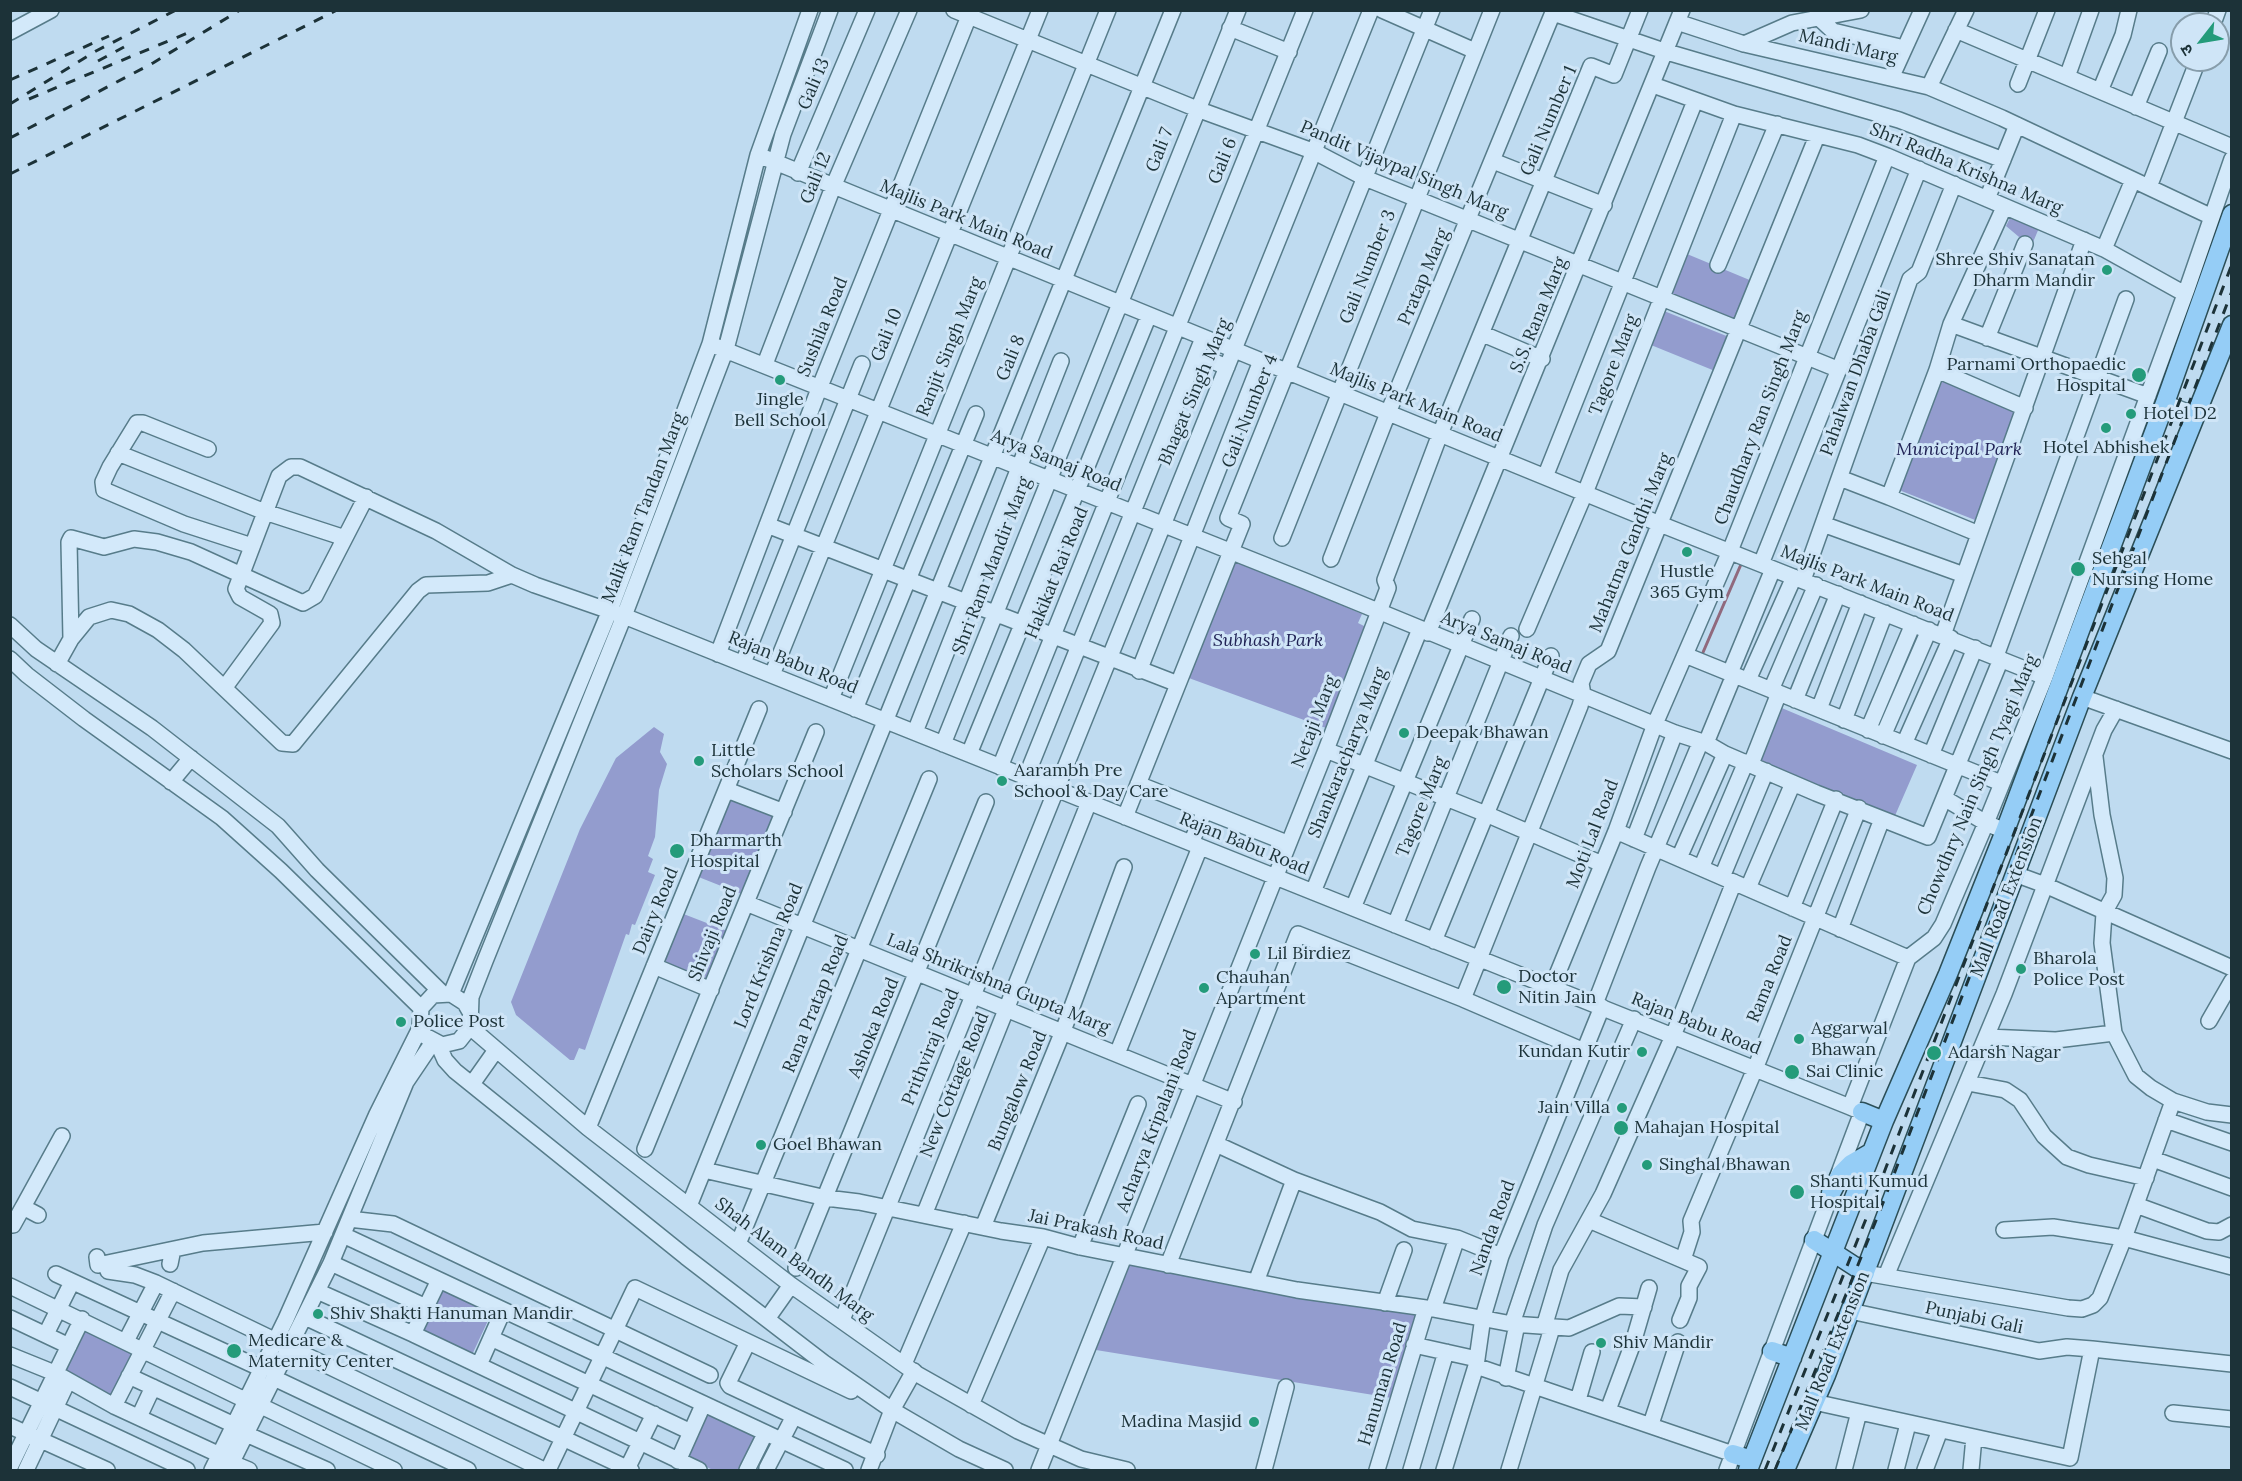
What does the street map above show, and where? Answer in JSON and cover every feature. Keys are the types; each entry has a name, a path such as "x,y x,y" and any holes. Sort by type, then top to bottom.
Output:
{"main road":[{"path":"1730,1462 1750,1465 1884,1121 1948,974 2005,831 2156,399 2232,214"},
{"name":"Mall Road Extension","path":"1785,1470 1850,1311 2082,697 2232,325"},
{"path":"1856,1110 1884,1121"},
{"path":"1832,1193 1841,1174 1851,1164 1872,1152"},
{"path":"1814,1240 1864,1273"},
{"path":"1772,1351 1792,1358"}],"street":[{"path":"10,32 51,10"},
{"name":"Malik Ram Tandan Marg","path":"446,993 617,613 710,344 758,155 810,10"},
{"name":"Malik Ram Tandan Marg","path":"469,1010 485,961 617,613 726,349 774,163 830,10"},
{"name":"Gali 13","path":"798,173 867,10"},
{"name":"Gali 12","path":"765,364 833,187 909,10"},
{"name":"Pandit Vijaypal Singh Marg","path":"954,10 1197,109 1315,152 1365,178 1837,369"},
{"name":"Gali 10","path":"772,675 1040,10"},
{"name":"Ranjit Singh Marg","path":"831,699 936,433 1108,10"},
{"name":"Gali 8","path":"886,721 1173,10"},
{"name":"Gali 7","path":"1121,304 1238,10"},
{"name":"Gali 6","path":"1177,327 1305,10"},
{"name":"Bhagat Singh Marg","path":"1056,789 1371,10"},
{"path":"1382,10 1424,31 1475,51"},
{"name":"Gali Number 4","path":"1125,817 1242,524 1228,518 1432,10"},
{"name":"Gali Number 3","path":"1282,538 1492,10"},
{"name":"Gali Number 1","path":"1440,434 1483,334 1591,66 1614,75 1640,10"},
{"path":"1744,44 1792,23 1861,10"},
{"path":"1892,76 1922,10"},
{"path":"1929,87 1966,10"},
{"path":"2018,84 2047,10"},
{"path":"2067,77 2091,10"},
{"path":"2100,91 2122,35 2129,10"},
{"path":"1554,12 1667,52 1899,120 2003,160"},
{"name":"Pratap Marg","path":"1331,559 1388,413 1554,12"},
{"name":"Sushila Road","path":"718,654 820,387 969,16"},
{"name":"Mandi Marg","path":"1680,16 1744,44 1892,76 1929,87 2017,125 2212,217"},
{"name":"S.S. Rana Marg","path":"1424,631 1542,359 1680,16"},
{"path":"1819,18 1833,31 1904,48"},
{"path":"1230,28 1289,52"},
{"path":"1956,30 2232,147"},
{"path":"2136,106 2159,51"},
{"path":"2149,188 2193,72"},
{"name":"Shri Radha Krishna Marg","path":"1653,85 1734,114 1858,145 1887,156 2104,249 2186,294"},
{"path":"779,97 794,104"},
{"path":"1545,477 1695,101"},
{"name":"Tagore Marg","path":"1527,629 1585,493 1734,114"},
{"path":"1718,265 1777,124"},
{"path":"1987,199 2017,125"},
{"name":"Mahatma Gandhi Marg","path":"1463,999 1584,695 1581,683 1589,664 1608,651 1817,136"},
{"name":"Majlis Park Main Road","path":"758,155 1660,524 1941,634 2045,678"},
{"name":"Chaudhary Ran Singh Marg","path":"1668,694 1730,551 1887,156"},
{"name":"Chowdhry Nain Singh Tyagi Marg","path":"1908,958 1934,938 1943,924 2045,678 2156,399 2186,294 2232,159"},
{"path":"1493,161 1604,205"},
{"path":"1738,676 1767,566 1837,369 1919,169"},
{"path":"2104,249 2133,180"},
{"name":"Pahalwan Dhaba Gali","path":"1804,581 1910,279 1919,272 1954,184"},
{"path":"1889,497 1937,370 1951,324 2001,214"},
{"path":"1904,744 1941,634 1965,575 2084,240"},
{"path":"1987,338 2025,244"},
{"name":"Arya Samaj Road","path":"710,344 765,364 1105,503 1500,660 1675,733 1703,742 1793,783 1928,837 1999,658 2096,378 2126,299"},
{"name":"Shri Ram Mandir Marg","path":"943,744 1047,479 1121,304"},
{"path":"969,754 1149,315"},
{"path":"1951,324 2195,415"},
{"name":"Hakikat Rai Road","path":"1000,767 1177,327"},
{"path":"1483,334 1542,359"},
{"path":"1026,777 1134,514 1203,338"},
{"path":"1197,355 1227,367"},
{"path":"915,732 1061,361"},
{"path":"1139,671 1260,361"},
{"path":"743,663 850,400 862,364"},
{"path":"1937,370 2025,408"},
{"path":"855,709 976,414"},
{"path":"208,448 143,423 133,426 103,482 106,492 184,524 252,546"},
{"name":"Netaji Marg","path":"1274,876 1326,750 1388,588 1385,580 1440,434"},
{"path":"118,453 265,512 345,538"},
{"name":"Rajan Babu Road","path":"265,512 279,476 291,467 300,467 436,531 512,575 617,613 743,663 1856,1110"},
{"path":"1845,480 1978,534"},
{"path":"71,639 69,542 71,538 104,546 134,539 157,542 190,552 298,602 309,601 315,596 366,497"},
{"path":"225,687 272,623 270,615 237,594 241,575 265,512"},
{"path":"767,525 940,589 1054,634 1139,671 1178,684"},
{"path":"1831,527 1965,575"},
{"path":"57,664 82,623 99,612 111,610 129,614 158,630 184,650 282,743 293,744 418,591 426,585 488,583 512,575"},
{"path":"1738,676 1804,581"},
{"path":"1701,868 1748,763 1775,691 1804,581"},
{"path":"1796,700 1838,594"},
{"path":"1819,709 1860,603"},
{"path":"1844,720 1885,613"},
{"path":"1353,908 1472,619"},
{"path":"1868,730 1913,624"},
{"path":"10,625 36,649 152,728 278,826 317,870 446,993 465,1003 469,1010 470,1027 459,1041 451,1045 436,1043"},
{"name":"Shankaracharya Marg","path":"1313,892 1364,766 1424,631"},
{"path":"1883,736 1941,634"},
{"name":"Tagore Marg","path":"1395,925 1511,636"},
{"path":"1931,755 1975,648"},
{"path":"1685,655 2001,783"},
{"path":"1434,941 1551,656"},
{"path":"10,659 76,712 222,818 281,871 421,1008"},
{"name":"Nanda Road","path":"1444,1470 1476,1363 1483,1317 1501,1256 1584,1051 1598,1006 1656,849 1703,742 1738,676"},
{"name":"Moti Lal Road","path":"1552,987 1616,831 1668,694"},
{"path":"2082,697 2232,751"},
{"path":"1886,1276 1968,1083 2095,754 2116,709"},
{"name":"Dairy Road","path":"588,1128 759,710"},
{"name":"Lord Krishna Road","path":"689,1206 886,721"},
{"name":"Shivaji Road","path":"645,1149 816,732"},
{"path":"1634,839 1675,733"},
{"path":"1326,750 1486,814 1602,864"},
{"path":"1679,858 1725,754"},
{"path":"2095,754 2102,815 2115,879 2114,895 2104,912 2103,954 2114,1033 2136,1076 2173,1101 2207,1112 2232,1115"},
{"path":"171,782 191,758"},
{"path":"1509,1470 1534,1387 1561,1270 1603,1194 1673,1036 1735,883 1766,771"},
{"name":"Rana Pratap Road","path":"738,1244 928,779"},
{"path":"1735,883 1793,783"},
{"path":"1138,784 1287,843"},
{"name":"Prithviraj Road","path":"842,1320 1056,789"},
{"path":"726,790 784,812"},
{"path":"1944,798 1986,823 2005,831"},
{"path":"1792,908 1836,799"},
{"name":"Ashoka Road","path":"796,1268 986,802"},
{"name":"New Cottage Road","path":"924,1215 1089,802"},
{"path":"1815,918 1859,808"},
{"path":"1118,1054 1196,845 1203,815"},
{"path":"1840,929 1882,819"},
{"path":"1414,1345 1446,1352 1476,1363 1506,1378 1651,1424 1730,1462 1832,1193 1856,1110 1908,958 1616,831"},
{"name":"Bungalow Road","path":"983,1227 1063,1031 1124,867"},
{"path":"2015,874 2045,885 2232,968"},
{"name":"Acharya Kripalani Road","path":"1039,1470 1051,1446 1274,876"},
{"name":"Lala Shrikrishna Gupta Marg","path":"746,903 1234,1102"},
{"name":"Rama Road","path":"1683,1260 1692,1232 1691,1221 1815,918"},
{"path":"1168,1265 1234,1102 1298,934 1463,999 1584,1051"},
{"path":"654,966 711,990"},
{"path":"2209,1021 2232,981"},
{"path":"268,1373 276,1340 377,1114 420,1028 421,1008 426,1000 446,993"},
{"path":"1506,1378 1515,1324 1545,1225 1634,1019"},
{"name":"Shah Alam Bandh Marg","path":"470,1027 588,1128 791,1284 909,1367 971,1405 1051,1446 1081,1459 1127,1470"},
{"path":"420,1028 436,1043 450,1066 820,1360 892,1410 959,1449 1005,1470"},
{"path":"1987,1036 2056,1040 2114,1033"},
{"path":"212,1470 227,1463 252,1403 268,1373 290,1348 331,1263 406,1082 436,1043"},
{"path":"472,1084 496,1050"},
{"path":"1968,1083 2005,1090 2020,1100 2044,1136 2067,1157 2089,1165 2146,1178"},
{"path":"1864,1273 2082,1309 2093,1305 2100,1298 2124,1239 2173,1101"},
{"name":"Acharya Kripalani Road","path":"1080,1247 1138,1104"},
{"path":"2166,1120 2232,1143"},
{"path":"10,1225 13,1225 62,1136"},
{"path":"1216,1144 1294,1180 1380,1212 1412,1229 1457,1238 1501,1256"},
{"path":"2152,1159 2232,1188"},
{"name":"Jai Prakash Road","path":"704,1170 826,1198 1043,1237 1080,1247 1256,1282 1429,1308 1515,1324 1569,1328 1619,1306 1644,1307"},
{"path":"1256,1282 1294,1180"},
{"path":"2136,1205 2207,1231 2219,1232 2232,1225"},
{"path":"23,1207 38,1215"},
{"path":"349,1219 393,1224 710,1375"},
{"path":"1589,1220 1699,1267 1689,1286 1689,1298 1680,1320"},
{"path":"869,1470 877,1455 964,1223"},
{"path":"2004,1230 2053,1227 2124,1239 2232,1267"},
{"path":"97,1257 98,1265 173,1253 232,1239 325,1232"},
{"path":"343,1235 845,1470"},
{"path":"971,1405 1043,1237"},
{"name":"Hanuman Road","path":"1377,1470 1414,1345 1457,1238"},
{"path":"1385,1303 1404,1250"},
{"path":"331,1263 426,1307"},
{"path":"108,1271 135,1275 156,1283 546,1470 563,1439 634,1288 892,1410"},
{"path":"56,1274 468,1470"},
{"path":"413,1334 439,1281"},
{"path":"46,1334 72,1282"},
{"path":"126,1341 156,1283"},
{"path":"767,1319 791,1284"},
{"path":"10,1286 394,1470"},
{"path":"1608,1410 1649,1288"},
{"path":"114,1406 173,1292"},
{"path":"318,1292 413,1334 699,1470"},
{"path":"479,1365 503,1311"},
{"name":"Punjabi Gali","path":"1850,1311 2039,1351 2067,1347 2232,1364"},
{"path":"305,1317 629,1470 654,1414"},
{"path":"10,1318 69,1346"},
{"path":"20,1466 62,1377 69,1346 82,1319"},
{"path":"491,1338 691,1432"},
{"path":"748,1342 728,1383 877,1455"},
{"path":"1651,1424 1678,1342"},
{"path":"1814,1402 1974,1437 2070,1464 2092,1349"},
{"path":"1411,1470 1446,1352"},
{"path":"1578,1400 1592,1352"},
{"path":"10,1355 62,1377 227,1463 249,1470"},
{"path":"806,1369 820,1360"},
{"path":"129,1376 327,1470"},
{"path":"10,1387 187,1470"},
{"path":"139,1417 153,1387"},
{"path":"1264,1470 1286,1387"},
{"path":"678,1461 703,1405"},
{"path":"1844,1470 1859,1412"},
{"path":"2173,1413 2232,1419"},
{"path":"765,1434 749,1466 770,1469 781,1441 795,1416"},
{"path":"1896,1470 1908,1424"},
{"path":"10,1426 107,1470"},
{"path":"1925,1470 1940,1430"},
{"path":"1971,1470 1974,1437"}],"green space":[{"path":"2011,216 2039,228 2031,247 2006,226"},
{"path":"1687,254 1752,281 1736,320 1671,294"},
{"path":"1664,311 1729,337 1715,371 1651,345"},
{"name":"Municipal Park","path":"1943,379 2019,410 1975,520 1899,490"},
{"name":"Subhash Park","path":"1233,558 1362,614 1358,623 1366,627 1326,728 1186,677"},
{"path":"1777,706 1917,765 1894,818 1755,759"},
{"path":"654,727 664,734 660,752 667,764 659,790 655,837 648,856 653,859 648,872 655,875 635,925 632,924 629,935 626,934 585,1050 579,1048 574,1060 570,1060 516,1015 511,1002 580,829 616,758"},
{"path":"729,795 776,814 744,895 696,876"},
{"path":"681,913 730,932 709,985 660,966"},
{"path":"1130,1263 1417,1313 1392,1398 1096,1350"},
{"path":"440,1287 492,1312 471,1357 419,1332"},
{"path":"85,1327 137,1352 115,1397 63,1373"},
{"path":"704,1410 756,1435 739,1470 713,1470 683,1456"}],"waterway":[{"path":"1701,657 1742,562"}],"railway":[{"path":"10,104 96,51 176,10"},
{"path":"10,138 153,63 240,10"},
{"path":"10,174 337,10"},
{"path":"29,99 190,32"},
{"path":"10,80 109,36"},
{"path":"98,61 124,47"},
{"path":"1765,1470 1872,1204 2232,264"},
{"path":"1775,1470 1881,1208 2232,291"}],"place":[{"name":"Shree Shiv Sanatan Dharm Mandir","path":"2107,270"},
{"name":"Parnami Orthopaedic Hospital","path":"2139,375"},
{"name":"Jingle Bell School","path":"780,380"},
{"name":"Hotel D2","path":"2131,414"},
{"name":"Hotel Abhishek","path":"2106,428"},
{"name":"Hustle 365 Gym","path":"1687,552"},
{"name":"Sehgal Nursing Home","path":"2078,569"},
{"name":"Deepak Bhawan","path":"1404,733"},
{"name":"Little Scholars School","path":"699,761"},
{"name":"Aarambh Pre School & Day Care","path":"1002,781"},
{"name":"Dharmarth Hospital","path":"677,851"},
{"name":"Lil Birdiez","path":"1255,954"},
{"name":"Bharola Police Post","path":"2021,969"},
{"name":"Doctor Nitin Jain","path":"1504,987"},
{"name":"Chauhan Apartment","path":"1204,988"},
{"name":"Police Post","path":"401,1022"},
{"name":"Aggarwal Bhawan","path":"1799,1039"},
{"name":"Kundan Kutir","path":"1642,1052"},
{"name":"Adarsh Nagar","path":"1934,1053"},
{"name":"Sai Clinic","path":"1792,1072"},
{"name":"Jain Villa","path":"1622,1108"},
{"name":"Mahajan Hospital","path":"1621,1128"},
{"name":"Goel Bhawan","path":"761,1145"},
{"name":"Singhal Bhawan","path":"1647,1165"},
{"name":"Shanti Kumud Hospital","path":"1797,1192"},
{"name":"Shiv Shakti Hanuman Mandir","path":"318,1314"},
{"name":"Shiv Mandir","path":"1601,1343"},
{"name":"Medicare & Maternity Center","path":"234,1351"},
{"name":"Madina Masjid","path":"1254,1422"}]}
